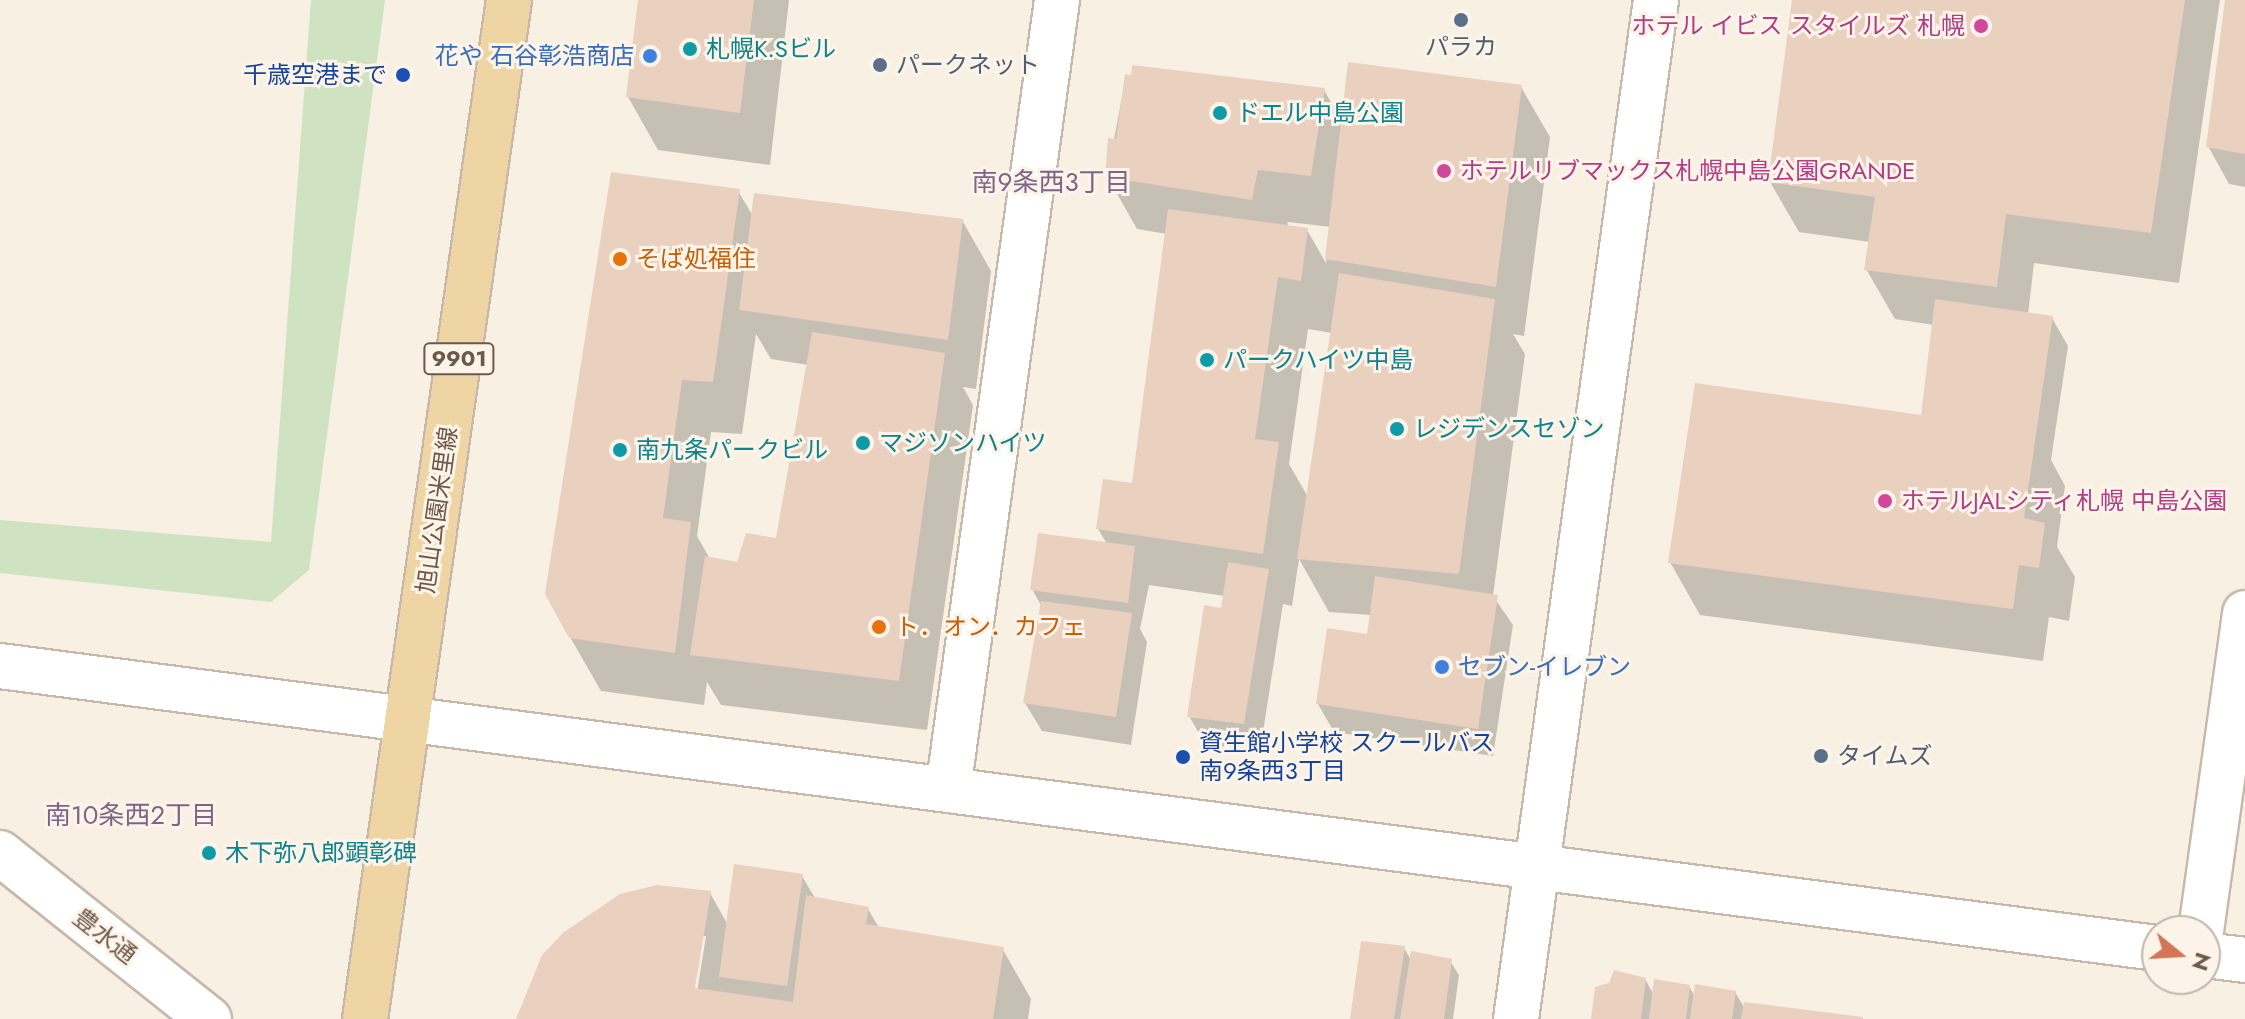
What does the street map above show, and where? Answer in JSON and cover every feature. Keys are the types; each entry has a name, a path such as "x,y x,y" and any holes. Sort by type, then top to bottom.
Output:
{"main road":[{"name":"旭山公園米里線","path":"365,1019 509,0"}],"street":[{"path":"948,790 1057,0"},
{"path":"1516,1019 1656,0"},
{"path":"2203,915 2245,613"},
{"path":"0,666 2141,946"},
{"name":"豊水通","path":"0,853 209,1019"},
{"path":"2221,957 2245,960"}],"green space":[{"path":"311,0 385,0 309,570 271,602 0,573 0,520 271,542"}],"building":[{"name":"札幌K.Sビル","path":"638,0 754,0 740,113 626,97"},
{"path":"1792,0 2185,0 2151,233 2006,214 1997,287 1864,270 1875,197 1768,182"},
{"path":"2225,0 2245,0 2245,154 2206,147"},
{"path":"1348,62 1522,85 1496,287 1325,259"},
{"name":"ドエル中島公園","path":"1132,65 1325,88 1311,176 1258,170 1252,200 1105,177 1108,138 1116,139 1125,74 1131,75"},
{"name":"南九条パークビル","path":"611,172 740,189 713,382 682,380 663,518 691,522 675,653 569,638 545,594"},
{"path":"754,193 963,219 948,340 739,310"},
{"name":"パークハイツ中島","path":"1168,209 1308,228 1301,281 1278,277 1255,439 1279,442 1263,554 1096,529 1103,479 1132,483"},
{"name":"レジデンスセゾン","path":"1339,273 1495,299 1459,574 1297,559"},
{"path":"1935,299 2053,316 2024,518 2045,523 2039,568 2019,565 2013,609 1668,563 1695,383 1921,415"},
{"name":"マジソンハイツ","path":"812,332 945,353 899,681 690,655 705,556 737,562 746,533 776,538"},
{"path":"1038,533 1135,546 1128,603 1030,590"},
{"path":"1228,562 1269,569 1244,724 1187,717 1204,605 1221,608"},
{"path":"1375,576 1498,595 1478,729 1316,704 1327,628 1367,634"},
{"path":"1041,601 1132,613 1116,717 1023,703"},
{"path":"734,864 803,874 787,986 719,977"},
{"path":"657,885 711,891 695,988 793,1002 806,895 869,907 866,924 1004,947 993,1019 516,1019 542,955 564,932 620,894"},
{"path":"1361,941 1405,946 1394,1019 1350,1019"},
{"path":"1411,951 1452,959 1444,1019 1400,1019"},
{"path":"1614,970 1646,978 1641,1019 1591,1019 1595,987 1609,983"},
{"path":"1654,979 1690,985 1686,1019 1649,1019"},
{"path":"1695,984 1736,991 1732,1019 1690,1019"},
{"path":"1744,1002 1863,1017 1863,1019 1741,1019"}],"place":[{"name":"パラカ","path":"1461,20"},
{"name":"ホテル イビス スタイルズ 札幌","path":"1981,26"},
{"name":"札幌K.Sビル","path":"690,49"},
{"name":"花や 石谷彰浩商店","path":"650,56"},
{"name":"パークネット","path":"880,65"},
{"name":"千歳空港まで","path":"403,75"},
{"name":"ドエル中島公園","path":"1220,113"},
{"name":"ホテルリブマックス札幌中島公園GRANDE","path":"1444,171"},
{"name":"そば処福住","path":"620,259"},
{"name":"パークハイツ中島","path":"1207,360"},
{"name":"レジデンスセゾン","path":"1397,429"},
{"name":"マジソンハイツ","path":"863,443"},
{"name":"南九条パークビル","path":"620,450"},
{"name":"ホテルJALシティ札幌 中島公園","path":"1885,501"},
{"name":"ト．オン．カフェ","path":"879,627"},
{"name":"セブン-イレブン","path":"1442,667"},
{"name":"タイムズ","path":"1821,756"},
{"name":"資生館小学校 スクールバス 南9条西3丁目","path":"1183,757"},
{"name":"木下弥八郎顕彰碑","path":"209,853"}],"district":[{"name":"南9条西3丁目","path":"1051,183"},
{"name":"南10条西2丁目","path":"131,816"}]}
